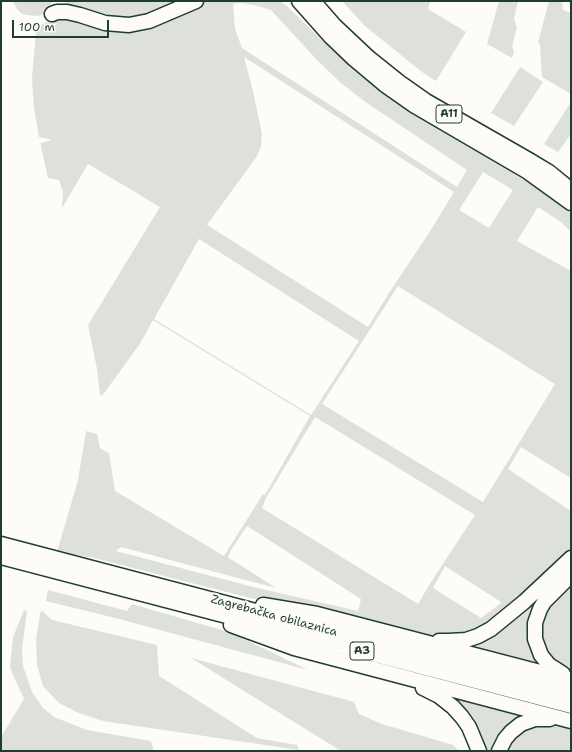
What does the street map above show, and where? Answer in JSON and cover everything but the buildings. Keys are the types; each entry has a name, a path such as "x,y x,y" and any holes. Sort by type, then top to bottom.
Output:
{"highway":[{"path":"61,1 67,7 80,15"},
{"path":"52,14 62,12 80,15 105,23 129,25 149,21 196,1"},
{"path":"287,1 299,11 333,46 354,59"},
{"name":"A11","path":"299,1 326,32 354,59 385,85 415,106 528,172 571,203"},
{"name":"A11","path":"313,1 335,26 369,58 405,86 432,104 549,172 571,190"},
{"path":"320,1 335,26"},
{"name":"Zagrebačka obilaznica","path":"1,544 153,590 571,706"},
{"name":"Zagrebačka obilaznica","path":"1,557 153,590 571,694"},
{"path":"357,625 377,625 440,641 456,641 478,636 502,621 571,558"},
{"path":"571,575 544,602 537,616 535,631 537,648 545,660 558,672 571,677"},
{"path":"153,590 191,587 242,601 309,612 571,680"},
{"path":"153,590 173,608 230,624 282,644 571,722"},
{"path":"382,670 397,678 429,690 453,707 469,727 479,751"},
{"path":"499,751 505,739 521,724 535,719 546,718 571,722"}],"shaded area":[{"path":"13,1 53,1 47,11 42,15 35,16 22,14 17,9"},
{"path":"64,1 186,1 160,12 115,21 68,5"},
{"path":"206,1 279,1 286,5 332,50 380,91 423,120 490,159 549,196 571,214 571,232 561,222 538,207 517,241 571,271 571,478 521,447 508,469 571,511 571,553 487,628 444,638 431,636 374,621 250,598 94,558 57,552 78,480 86,431 97,434 100,448 109,453 115,491 224,556 263,494 265,495 310,416 153,320 139,345 102,396 100,395 97,369 88,325 160,207 88,164 62,208 63,192 59,180 48,178 41,146 41,143 52,140 39,137 34,108 32,78 36,32 39,26 53,18 161,20","holes":["241,3 254,5 271,10 317,60 342,84 367,103 467,170 457,187 242,48 235,29 233,4","244,57 454,192 368,327 207,225 257,156 261,147 262,134","483,172 513,190 489,228 459,210","199,239 359,341 311,415 154,319","398,286 555,384 483,502 322,404","315,417 475,515 418,604 262,508 266,498","247,526 361,599 358,611 253,587 116,551 121,547 276,588 228,558 231,550","445,566 501,602 481,618 433,588"]},
{"path":"342,1 430,1 428,9 466,32 436,81 422,72 365,26"},
{"path":"499,1 518,1 514,19 517,27 512,46 514,51 512,58 487,44"},
{"path":"549,1 562,1 563,10 571,13 571,94 542,77 540,45 538,42"},
{"path":"520,67 543,82 514,126 491,113"},
{"path":"571,102 571,134 558,152 544,144"},
{"path":"571,562 571,570 534,614 549,670 453,645 475,641"},
{"path":"571,579 571,674 555,666 538,637 545,606"},
{"path":"48,590 127,611 132,604 232,633 308,670 46,601"},
{"path":"24,610 27,611 22,649 23,666 32,692 43,708 54,717 87,730 151,741 154,751 1,751 1,737 24,699 10,668 13,637"},
{"path":"41,610 52,620 157,645 159,676 257,738 297,745 299,750 103,721 79,713 59,703 43,686 37,665 36,639"},
{"path":"191,658 354,702 359,714 382,724 453,745 459,751 341,751"},
{"path":"432,688 534,715 495,751 482,751"},
{"path":"539,722 571,726 571,751 503,751 510,737"}]}
